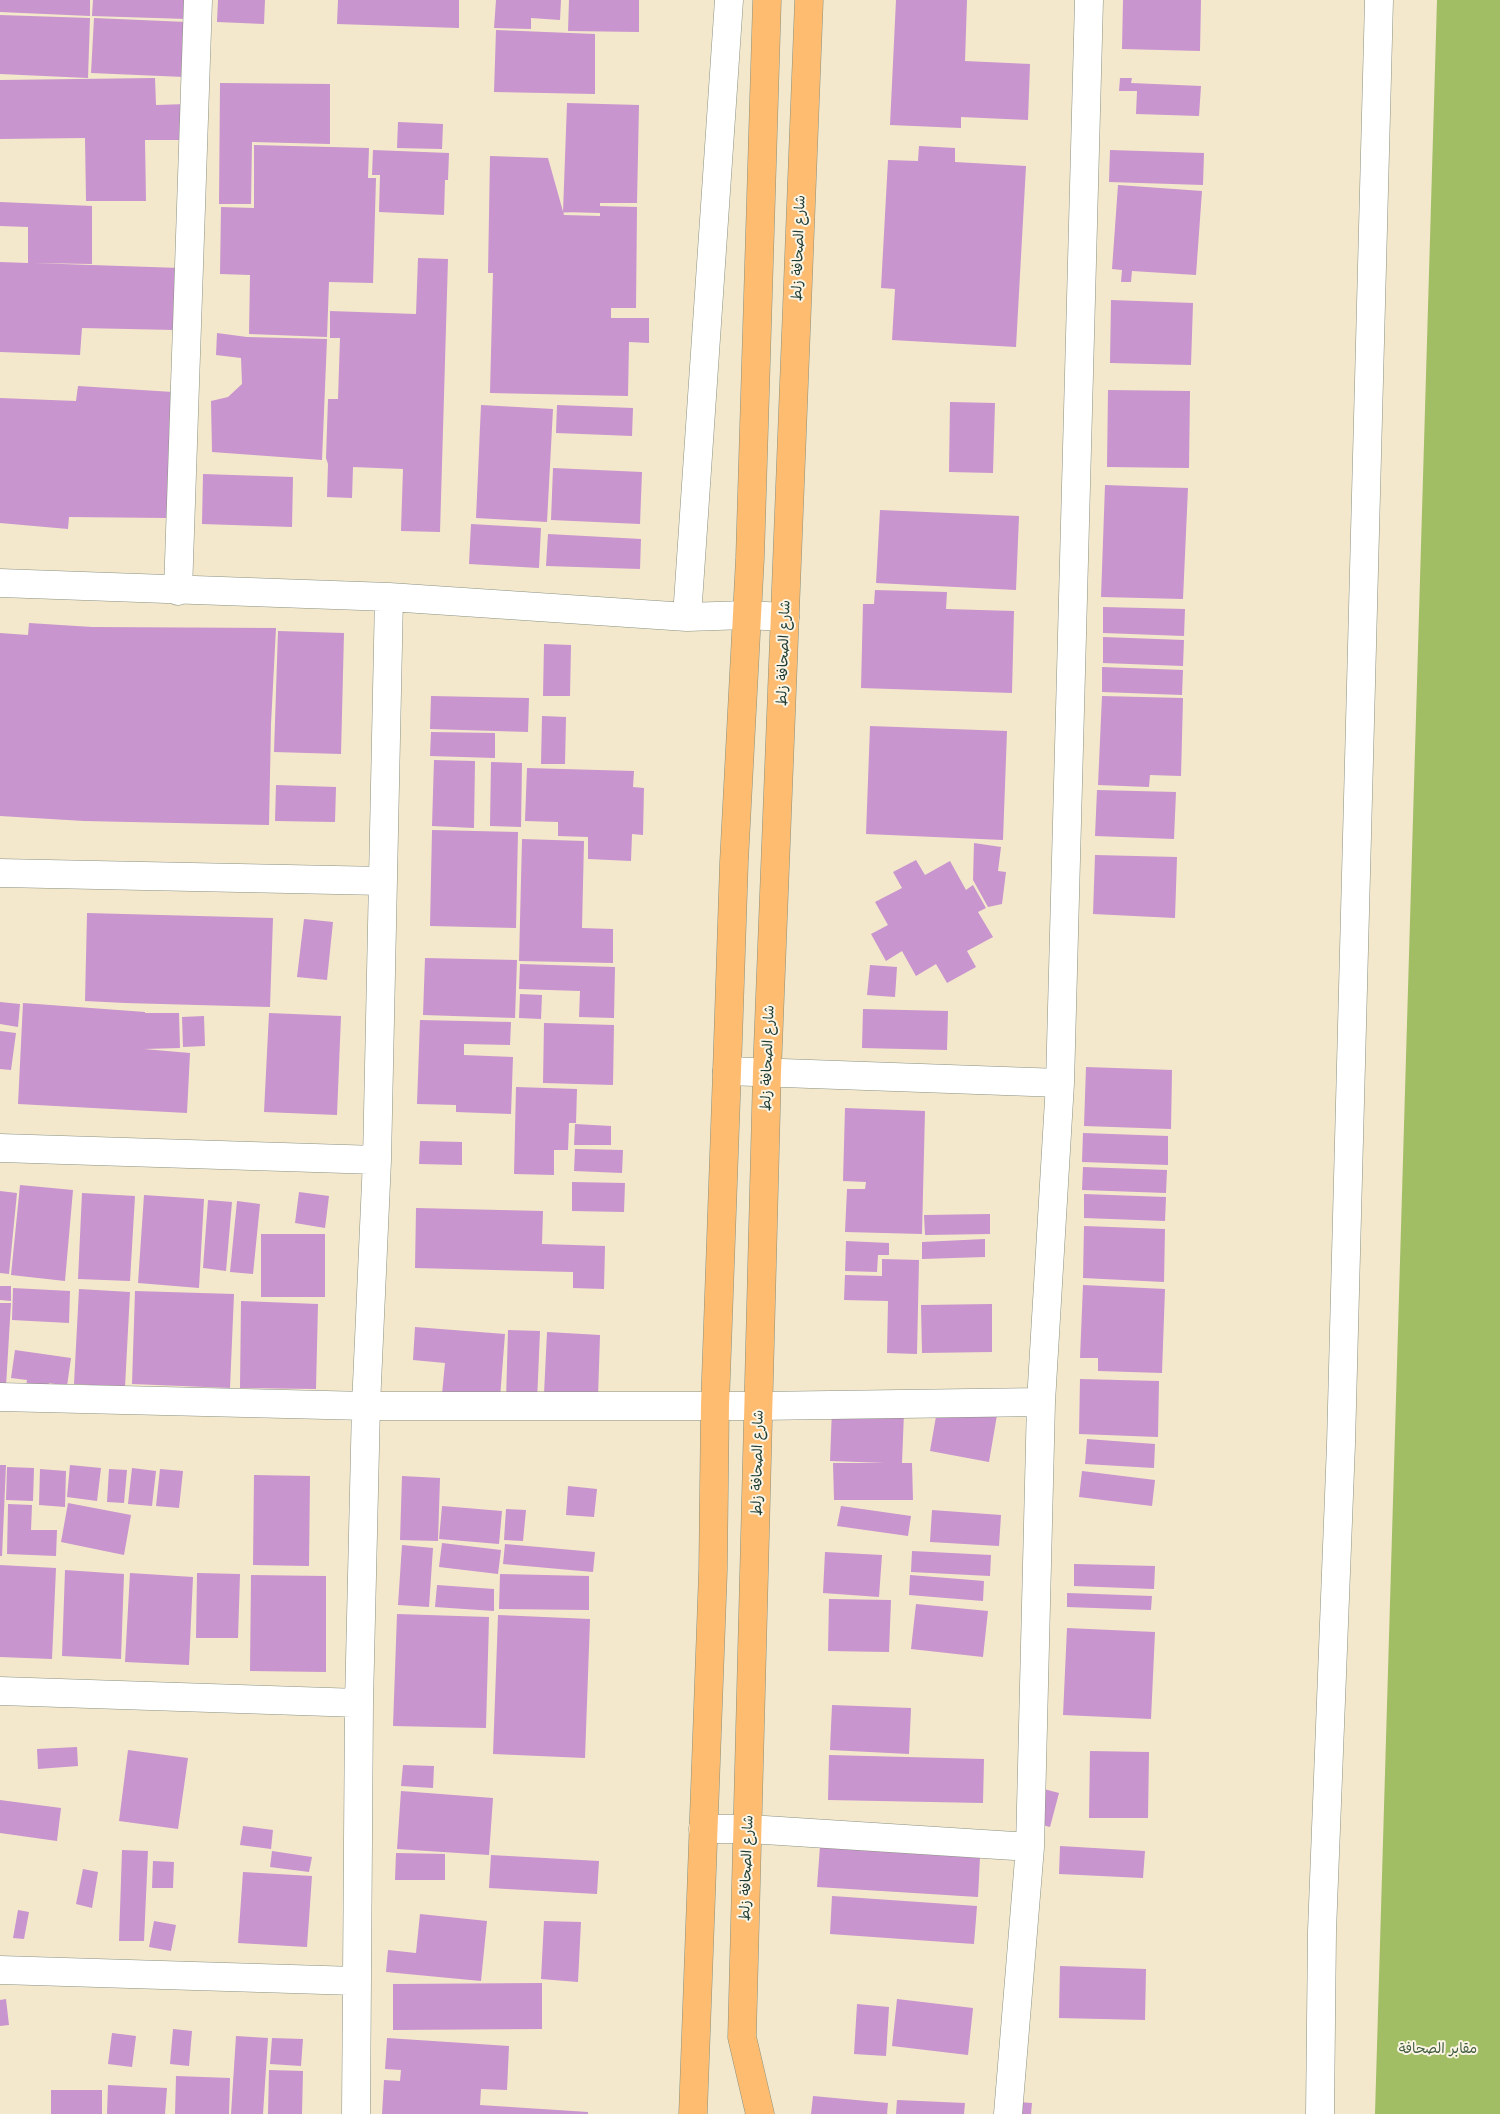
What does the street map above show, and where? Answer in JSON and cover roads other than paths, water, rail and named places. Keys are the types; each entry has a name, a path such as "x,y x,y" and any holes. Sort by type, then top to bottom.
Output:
{"highway":[{"path":"693,2114 713,1571 715,1405 734,862 750,558 767,0"},
{"name":"شارع الصحافة زلط","path":"760,2114 742,2037 749,1829 767,1072 809,0"}],"street":[{"path":"178,590 198,0"},
{"path":"687,617 729,0"},
{"path":"1008,2114 1030,1847 1041,1402 1060,1083 1089,0"},
{"path":"1320,2114 1322,1931 1342,1424 1379,0"},
{"path":"0,583 388,597 687,617 746,615 785,617"},
{"path":"356,2114 358,1703 366,1406 377,1160 384,881 388,597"},
{"path":"0,873 384,881"},
{"path":"727,1071 1060,1083"},
{"path":"0,1148 377,1160"},
{"path":"0,1397 366,1406 759,1406 1041,1402"},
{"path":"0,1691 358,1703"},
{"path":"702,1829 749,1829 1030,1847"},
{"path":"0,1970 356,1981"}],"park label":[{"name":"مقابر الصحافة","path":"1438,2049"}]}
